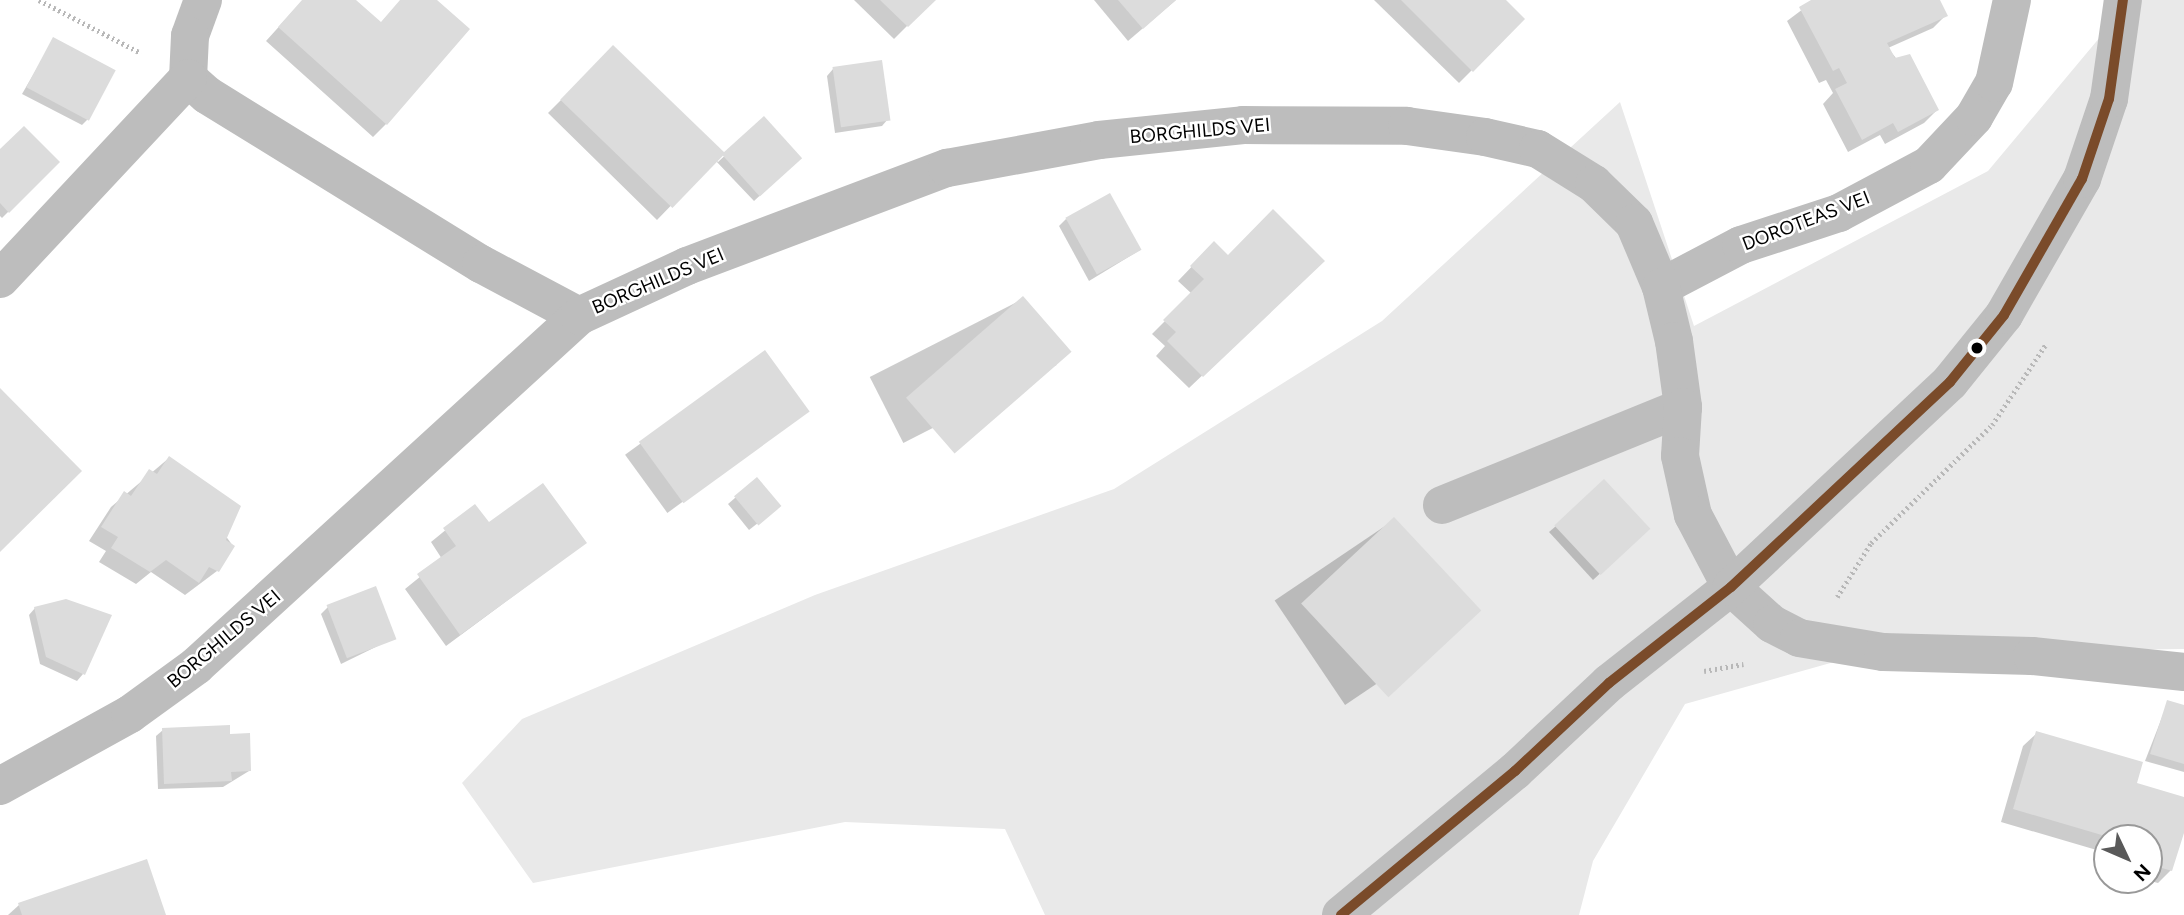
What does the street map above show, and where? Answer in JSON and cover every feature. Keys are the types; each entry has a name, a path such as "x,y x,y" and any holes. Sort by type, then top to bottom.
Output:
{"street":[{"path":"0,279 188,78 190,36 203,0"},
{"name":"DOROTEAS VEI","path":"1661,287 1741,245 1839,213 1929,164 1974,117 1994,83 2012,0"},
{"path":"1341,915 1515,771 1609,682 1731,587 1884,449 2004,315 2082,178 2109,99 2123,0"},
{"name":"BORGHILDS VEI","path":"188,78 287,147 579,316"},
{"name":"BORGHILDS VEI","path":"0,786 130,714 217,648 579,316 687,266 947,168 1087,142 1243,125 1407,126 1538,149 1594,184 1634,223 1661,287 1683,407 1680,456 1693,515 1731,587 1772,624 1799,638 1883,652 2032,656 2184,672"},
{"path":"1442,505 1683,407"}],"path":[{"path":"39,0 188,78"},
{"path":"1837,597 1871,543 1992,425 2049,338"}],"shaded area":[{"path":"2131,0 2184,0 2184,649 1866,653 1685,704 1593,861 1579,915 1045,915 1005,829 845,822 533,883 462,783 522,719 815,595 1114,489 1382,321 1620,102 1694,326 1988,171"}],"building":[{"path":"302,0 356,0 381,22 400,0 437,0 470,29 387,125 278,27"},
{"path":"880,0 936,0 908,27"},
{"path":"1118,0 1176,0 1143,29"},
{"path":"1401,0 1506,0 1525,19 1473,72"},
{"path":"1811,0 1940,0 1948,16 1887,43 1895,58 1910,54 1939,110 1898,132 1893,123 1862,140 1835,89 1847,83 1839,68 1833,71 1799,7"},
{"path":"53,37 116,70 89,121 26,87"},
{"path":"613,45 725,153 672,208 560,100"},
{"path":"882,60 890,120 841,127 832,67"},
{"path":"764,116 802,158 760,196 722,154"},
{"path":"24,126 60,162 9,213 0,203 0,149"},
{"path":"1110,193 1142,250 1097,275 1065,218"},
{"path":"1273,209 1325,261 1203,377 1167,341 1176,332 1163,320 1204,279 1190,266 1214,241 1228,255"},
{"path":"1023,296 1072,352 955,454 906,398"},
{"path":"765,350 810,411 683,503 639,442"},
{"path":"0,388 82,471 0,552"},
{"path":"169,456 241,506 226,540 235,546 219,572 209,567 199,583 166,560 150,572 111,548 118,537 101,527 124,491 131,496 149,469 157,474"},
{"path":"757,477 781,506 758,525 734,496"},
{"path":"1604,479 1650,529 1601,575 1554,525"},
{"path":"543,483 587,543 460,635 417,574 456,546 443,528 475,504 489,522"},
{"path":"1394,517 1481,611 1388,697 1301,604"},
{"path":"376,586 396,639 347,658 327,605"},
{"path":"66,599 112,615 85,675 46,657 34,607"},
{"path":"2167,700 2184,705 2184,764 2150,754"},
{"path":"230,725 230,734 250,733 251,771 231,772 232,781 164,784 162,728"},
{"path":"2036,731 2143,762 2137,783 2184,797 2184,833 2172,871 2163,868 2163,824 2093,824 2093,832 2013,809"},
{"path":"147,859 166,915 22,915 18,903"}],"transit line":[{"path":"1341,915 1515,771 1609,683 1731,587 1950,382 2004,315 2082,179 2109,99 2123,0"}]}
